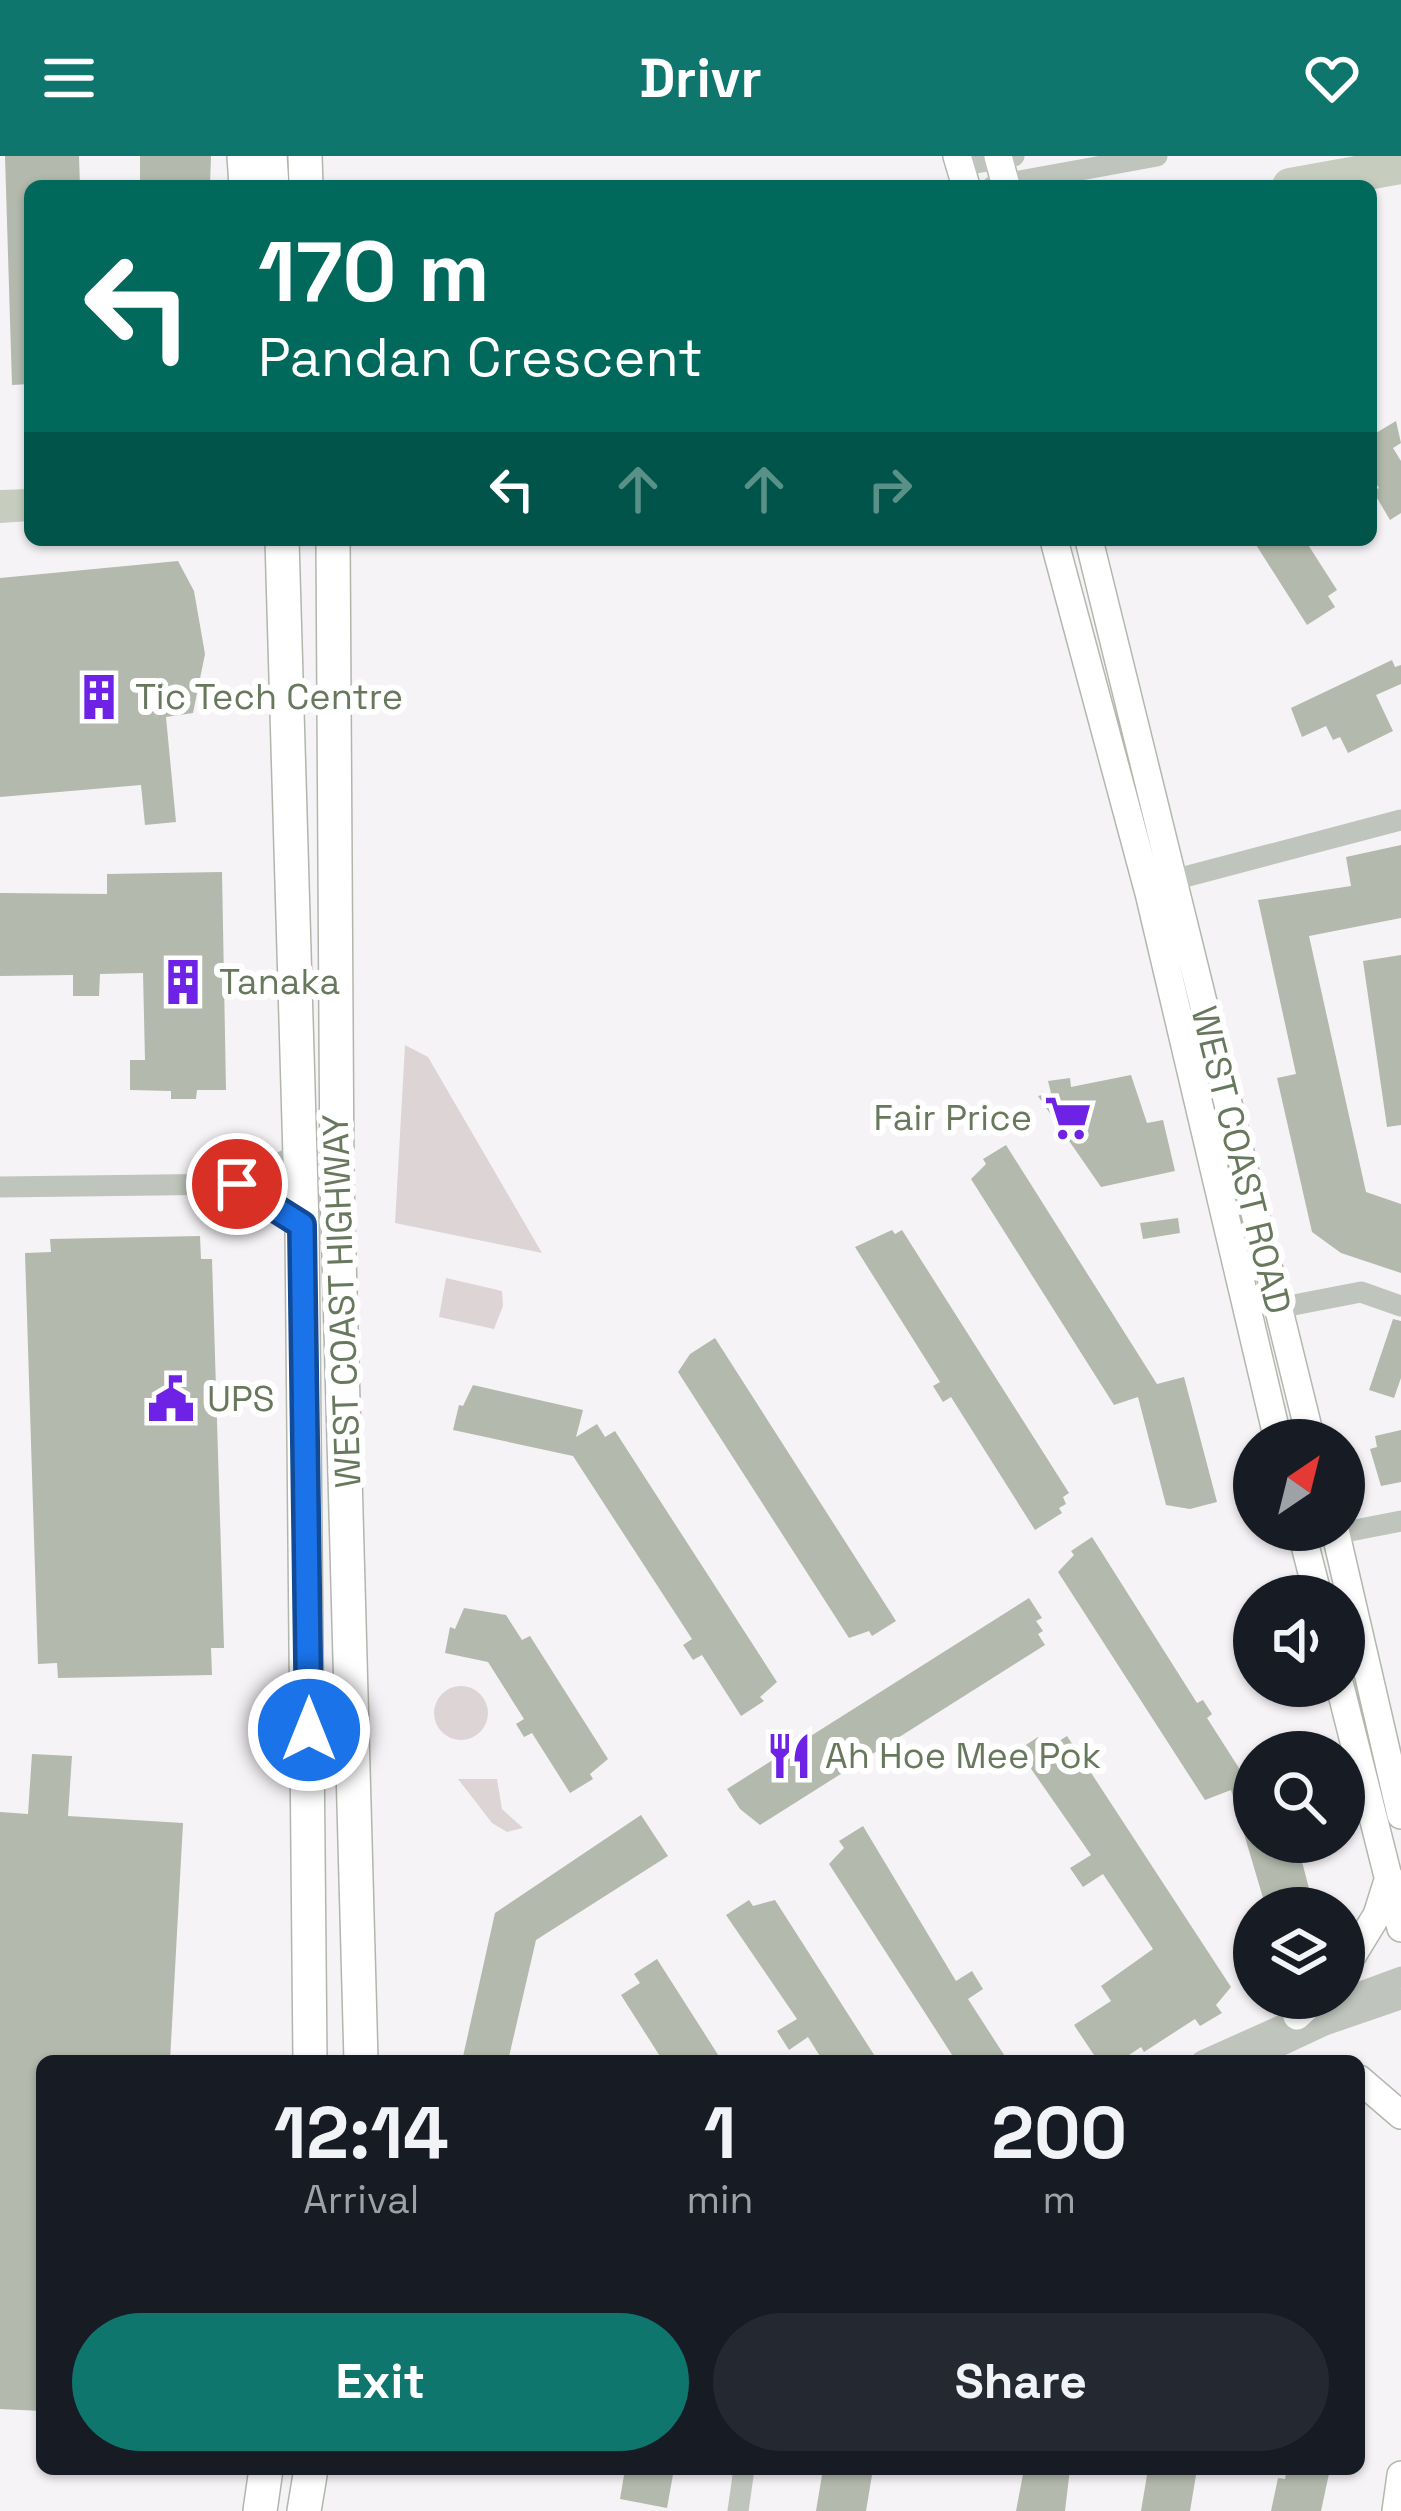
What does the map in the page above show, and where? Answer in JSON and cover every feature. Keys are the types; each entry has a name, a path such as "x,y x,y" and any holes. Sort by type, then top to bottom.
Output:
{"highway":[{"name":"WEST COAST HIGHWAY","path":"283,546 302,1225 310,2055"},
{"name":"WEST COAST HIGHWAY","path":"333,546 337,1183 361,2055"},
{"path":"308,1648 328,1658 350,1644"},
{"path":"260,2511 265,2475"},
{"path":"304,2511 310,2475"}],"main road":[{"name":"WEST COAST ROAD","path":"1056,546 1126,753"},
{"name":"WEST COAST ROAD","path":"1090,546 1126,753 1160,887 1244,1165 1306,1419"},
{"name":"WEST COAST ROAD","path":"1160,887 1216,1175 1273,1419"},
{"path":"1216,1175 1232,1174 1244,1165"},
{"path":"1339,1551 1401,1815"},
{"path":"1345,1707 1401,1928"},
{"path":"1365,1934 1389,1877"},
{"path":"1365,2084 1401,2115"}],"street":[{"path":"961,170 1003,171 1156,156"},
{"path":"1160,887 1401,820"},
{"path":"0,1187 237,1184 300,1153"},
{"path":"237,1184 302,1225"},
{"path":"1278,1308 1361,1292 1401,1306"},
{"path":"1365,1527 1401,1521"},
{"path":"1365,1990 1401,1977"},
{"path":"1261,2055 1325,2025 1401,1999"},
{"path":"1214,2055 1283,2019"},
{"path":"738,2511 743,2475"}],"shaded area":[{"path":"24,489 24,521 0,523 0,490"},
{"path":"405,1045 428,1057 542,1253 395,1223"},
{"path":"446,1278 502,1291 503,1306 494,1329 439,1317"},
{"path":"461,1686 480,1694 488,1713 480,1732 461,1740 442,1732 434,1713 442,1694"},
{"path":"458,1779 497,1779 502,1809 523,1828 507,1832 492,1823"}],"building":[{"path":"5,156 79,156 80,180 24,180 24,384 12,385"},
{"path":"140,156 211,156 210,180 140,180"},
{"path":"1396,421 1401,443 1393,448 1401,461 1401,513 1390,520 1377,498 1377,432"},
{"path":"1257,546 1309,546 1337,590 1328,596 1335,607 1307,625"},
{"name":"Tic Tech Centre","path":"178,561 194,591 205,654 193,713 166,717 176,822 145,825 141,785 0,797 0,578"},
{"path":"1392,660 1395,667 1401,665 1401,684 1376,695 1393,731 1348,753 1340,737 1333,740 1326,726 1302,737 1291,708"},
{"path":"1401,845 1401,918 1309,936 1366,1192 1401,1204 1401,1273 1341,1253 1312,1232 1277,1078 1296,1074 1258,900 1351,886 1346,857"},
{"name":"Tanaka","path":"222,872 226,1090 197,1090 196,1099 171,1099 171,1091 130,1090 130,1060 145,1060 143,973 100,974 99,996 73,996 73,975 0,976 0,893 107,894 107,874"},
{"path":"1401,955 1401,1125 1387,1127 1363,961"},
{"path":"1131,1075 1147,1123 1163,1120 1175,1171 1101,1187 1038,1096 1051,1093 1048,1081 1070,1078 1071,1087"},
{"path":"1006,1145 1157,1384 1184,1377 1217,1502 1190,1509 1166,1505 1138,1397 1114,1405 971,1179 986,1164 983,1159"},
{"path":"1178,1218 1180,1233 1143,1239 1140,1223"},
{"path":"892,1230 895,1234 902,1230 1069,1493 1063,1497 1066,1504 1059,1508 1062,1513 1035,1530 951,1397 943,1402 933,1386 940,1382 855,1247"},
{"path":"200,1236 201,1259 212,1259 224,1648 211,1648 212,1675 58,1678 57,1663 38,1664 25,1253 51,1252 50,1239"},
{"path":"1393,1319 1401,1321 1401,1378 1394,1398 1369,1390"},
{"path":"715,1338 896,1621 872,1636 869,1631 849,1638 678,1372 690,1354"},
{"path":"473,1385 583,1410 576,1437 597,1424 605,1437 615,1431 777,1682 760,1697 764,1701 741,1716 702,1655 693,1660 683,1645 692,1639 573,1456 453,1430 459,1405 463,1406"},
{"path":"1401,1430 1401,1482 1381,1486 1370,1449 1377,1447 1375,1436"},
{"path":"1092,1537 1197,1703 1203,1700 1212,1714 1207,1718 1233,1759 1233,1797 1231,1790 1205,1800 1058,1572 1074,1555 1071,1551"},
{"path":"1029,1598 1042,1618 1036,1621 1045,1645 760,1825 740,1809 727,1789"},
{"path":"464,1608 506,1615 522,1640 530,1636 608,1759 590,1774 593,1779 570,1793 532,1733 524,1737 516,1724 524,1719 488,1662 445,1653 450,1627 455,1629"},
{"path":"1067,1736 1231,1987 1216,2005 1222,2013 1200,2026 1195,2019 1144,2052 1141,2047 1129,2055 1094,2055 1074,2025 1111,2001 1101,1986 1153,1949 1103,1874 1083,1887 1070,1868 1091,1855 1018,1750 1038,1737 1042,1743 1052,1737 1056,1743"},
{"path":"32,1754 72,1756 68,1816 183,1823 170,2055 36,2055 36,2411 0,2409 0,1812 28,1814"},
{"path":"641,1815 668,1856 536,1940 509,2055 463,2055 495,1913"},
{"path":"863,1826 956,1981 972,1971 983,1989 968,1999 1004,2055 952,2055 829,1864 844,1848 839,1841"},
{"path":"1253,1863 1302,1863 1309,1887 1260,1887"},
{"path":"749,1900 753,1906 775,1900 874,2055 819,2055 808,2037 789,2050 777,2031 797,2019 726,1915"},
{"path":"657,1959 718,2055 659,2055 621,1995 640,1983 634,1974"},
{"path":"624,2475 673,2475 667,2508 620,2499"},
{"path":"822,2475 872,2475 866,2511 816,2511"},
{"path":"1023,2475 1069,2475 1065,2511 1016,2511"},
{"path":"1147,2475 1196,2475 1190,2511 1141,2511"},
{"path":"1286,2475 1329,2475 1321,2511 1271,2511 1278,2478"}],"waterway":[{"path":"1323,180 1401,166"}],"place":[{"name":"Tic Tech Centre","path":"99,697"},
{"name":"Tanaka","path":"183,982"},
{"name":"Fair Price","path":"1068,1118"},
{"name":"UPS","path":"171,1399"},
{"name":"Ah Hoe Mee Pok","path":"789,1756"}],"route":[{"path":"237,1184 302,1225 309,1730"}]}
